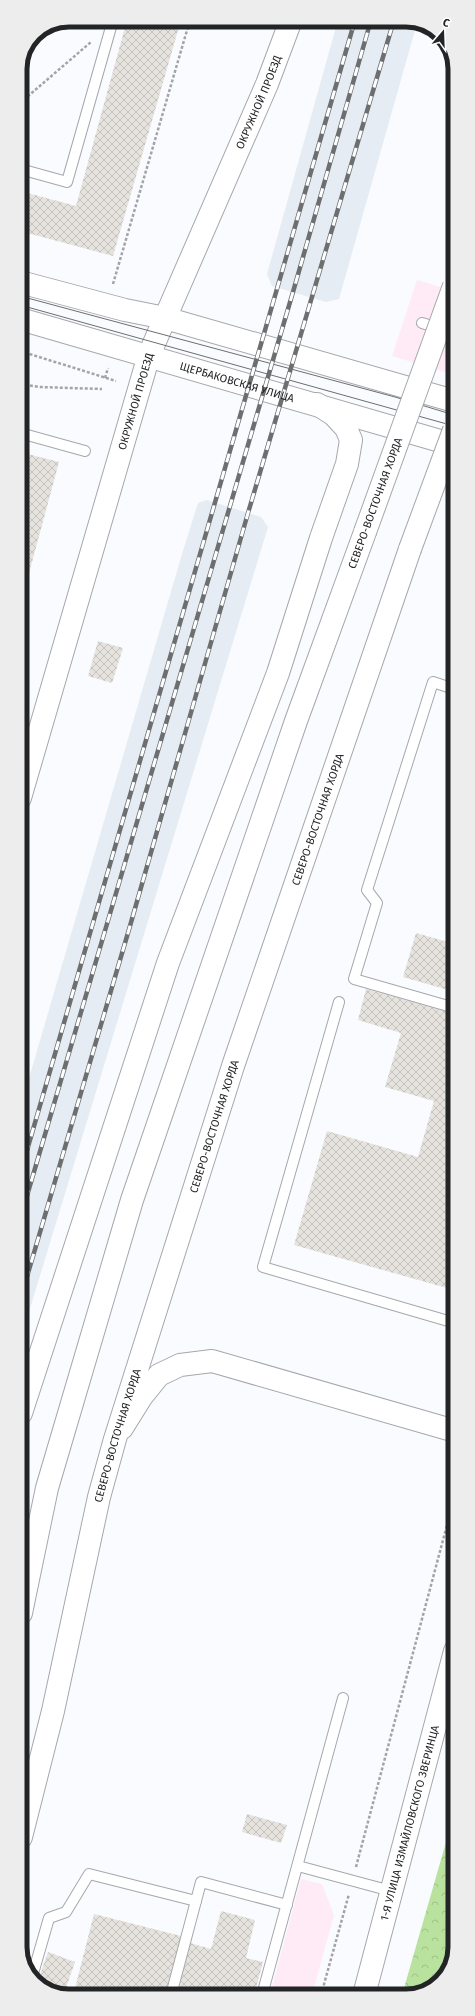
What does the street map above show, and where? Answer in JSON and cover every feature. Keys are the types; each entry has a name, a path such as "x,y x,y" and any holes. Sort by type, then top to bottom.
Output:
{"main road":[{"name":"ОКРУЖНОЙ ПРОЕЗД","path":"27,774 149,355 267,84 288,27"},
{"path":"27,284 125,310 164,318 448,399"},
{"name":"СЕВЕРО-ВОСТОЧНАЯ ХОРДА","path":"27,1584 47,1488 132,1200 296,721 448,303"},
{"name":"ЩЕРБАКОВСКАЯ УЛИЦА","path":"27,321 149,355 448,443"},
{"path":"27,1395 165,970 278,673 320,538 347,464 351,440 346,428 334,415 317,404"},
{"name":"СЕВЕРО-ВОСТОЧНАЯ ХОРДА","path":"27,1813 53,1711 99,1497 115,1439 233,1066 410,549 448,446"},
{"path":"115,1439 142,1396 159,1375 180,1365 212,1361 448,1430"},
{"name":"1-Я УЛИЦА ИЗМАЙЛОВСКОГО ЗВЕРИНЦА","path":"366,1989 448,1677"}],"lane":[{"path":"27,171 67,182 111,27"},
{"path":"422,323 448,330"},
{"path":"27,435 85,451"},
{"path":"448,687 433,682 367,890 377,903 354,978 448,1006"},
{"path":"339,1002 263,1267 448,1321"},
{"path":"264,1989 343,1698"},
{"path":"298,1866 391,1891"},
{"path":"34,1970 49,1918 66,1912 89,1874 196,1901"},
{"path":"173,1989 201,1882 287,1905"}],"path":[{"path":"27,96 106,27"},
{"path":"113,284 188,27"},
{"path":"27,353 116,381"},
{"path":"105,378 108,368"},
{"path":"27,385 39,387 102,389"},
{"path":"323,1989 448,1521"}],"shaded area":[{"path":"336,27 409,27 415,28 339,299 326,302 272,286 267,274"},
{"path":"417,280 448,289 448,373 392,356"},
{"path":"207,500 261,517 268,527 27,1318 27,1085 198,503"},
{"path":"301,1879 322,1884 334,1915 314,1989 272,1989"}],"green space":[{"path":"448,1835 448,1947 445,1963 434,1979 422,1986 404,1989"}],"building":[{"path":"125,27 179,27 113,256 27,233 27,193 76,206"},
{"path":"27,454 59,462 27,581"},
{"path":"98,641 123,648 112,683 88,676"},
{"path":"416,933 448,942 448,990 403,977"},
{"path":"366,989 448,1012 448,1288 294,1245 327,1131 418,1157 434,1101 385,1087 401,1033 358,1020"},
{"path":"247,1814 287,1825 281,1843 242,1832"},
{"path":"221,1911 255,1920 246,1958 263,1962 256,1989 178,1989 190,1943 211,1949"},
{"path":"94,1914 181,1936 167,1989 75,1989"},
{"path":"48,1952 75,1962 66,1989 53,1986 39,1977"}],"tram line":[{"path":"27,298 395,397 448,413"},
{"path":"27,307 448,424"}],"railway":[{"path":"27,1150 353,27"},
{"path":"27,1196 293,292 369,27"},
{"path":"27,1277 130,926 248,513 392,27"}]}
